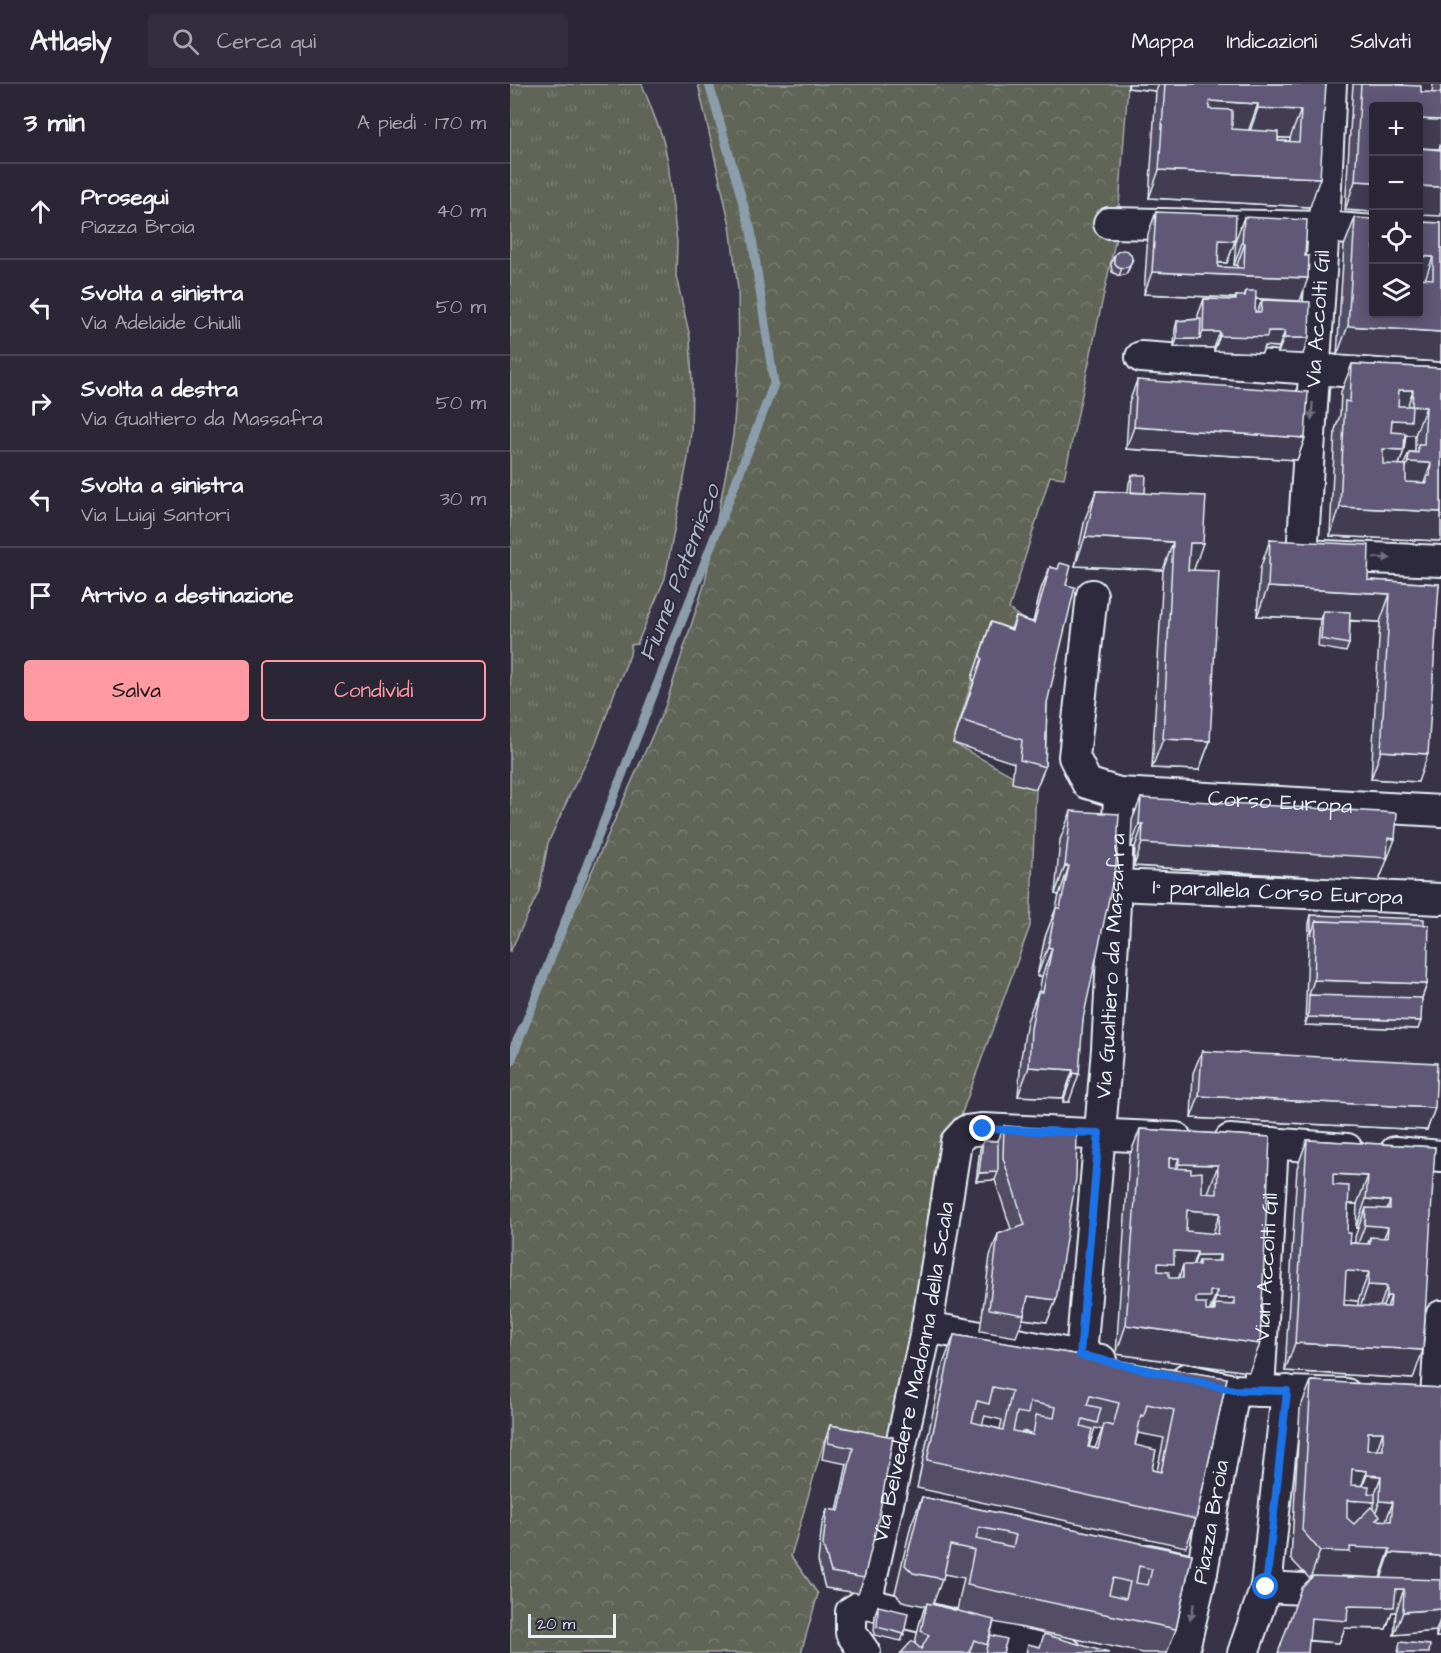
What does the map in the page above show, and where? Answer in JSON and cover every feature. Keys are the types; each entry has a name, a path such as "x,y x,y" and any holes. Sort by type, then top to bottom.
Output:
{"street":[{"name":"Via Accolti Gil","path":"1330,84 1324,227 1302,555 1441,561"},
{"path":"1109,223 1324,227 1369,231"},
{"path":"1141,357 1441,378"},
{"name":"Corso Europa","path":"1092,595 1074,757 1086,783 1119,793 1441,811"},
{"name":"Via Gualtiero da Massafra","path":"1080,1355 1107,1049 1119,793"},
{"name":"I° parallela Corso Europa","path":"1116,885 1441,899"},
{"name":"Via Belvedere Madonna della Scala","path":"866,1604 902,1504 956,1142 966,1131 983,1129 1099,1133"},
{"path":"1099,1133 1441,1156"},
{"name":"Vian Accolti Gil","path":"1260,1390 1273,1143"},
{"path":"1430,1399 1441,1316"},
{"path":"927,1327 1124,1365"},
{"path":"1157,1372 1260,1390 1378,1396"},
{"path":"1243,1653 1266,1587 1260,1390"},
{"name":"Piazza Broia","path":"1183,1653 1202,1572 1260,1390"},
{"path":"1121,1554 1202,1572"},
{"path":"1266,1587 1371,1592"},
{"path":"865,1653 851,1633 851,1612 866,1604 1067,1653"}],"green space":[{"path":"510,84 642,84 662,136 668,162 677,242 676,276 690,337 692,384 688,458 665,578 637,644 631,645 630,655 595,746 548,843 539,891 510,952"},
{"path":"698,84 1128,84 1117,233 1064,478 1050,476 1009,609 1032,626 983,645 953,743 1036,789 1030,926 947,1154 887,1452 824,1441 791,1556 818,1594 801,1653 510,1653 510,1047 559,945 665,707 705,582 733,436 739,356 738,289 730,225"}],"building":[{"path":"1165,84 1326,84 1320,178 1159,170","holes":["1210,101 1258,104 1258,108 1301,110 1299,142 1278,141 1278,132 1232,129 1232,110 1209,109"]},
{"path":"1361,84 1421,86 1421,92 1441,93 1441,120 1423,119 1423,102 1369,102 1369,182 1355,181"},
{"path":"1423,148 1441,150 1441,187 1423,186"},
{"path":"1156,212 1236,215 1235,241 1219,240 1218,267 1244,268 1245,243 1242,243 1244,217 1307,220 1305,256 1309,256 1308,278 1152,272"},
{"path":"1355,218 1369,219 1369,318 1423,318 1423,278 1433,279 1433,257 1423,256 1423,222 1441,223 1441,332 1348,326"},
{"path":"1123,250 1131,255 1132,259 1127,267 1123,268 1115,263 1114,259 1119,251"},
{"path":"1246,291 1256,291 1255,312 1261,312 1262,300 1310,302 1309,338 1284,338 1285,331 1268,331 1267,337 1220,336 1220,332 1203,332 1204,299 1236,300 1236,296 1245,296"},
{"path":"1201,319 1200,339 1177,339 1177,321"},
{"path":"1352,364 1441,368 1441,512 1340,507 1345,401 1350,402","holes":["1399,390 1413,390 1412,406 1398,406","1412,406 1426,407 1424,445 1418,445 1418,453 1409,452 1408,462 1431,463 1430,476 1427,476 1427,483 1406,482 1406,465 1383,464 1383,449 1404,450 1405,433 1391,432 1392,420 1411,421"]},
{"path":"1137,380 1308,392 1305,438 1134,427"},
{"path":"1132,475 1146,475 1145,493 1131,492"},
{"path":"1096,491 1206,496 1203,543 1190,543 1188,570 1219,571 1210,741 1163,739 1173,542 1085,537"},
{"path":"1270,540 1369,545 1368,580 1439,584 1428,754 1381,751 1390,594 1268,587"},
{"path":"1060,563 1071,566 1066,585 1075,587 1047,703 1045,767 1020,760 1022,740 961,720 982,659 980,655 991,622 1012,630 1016,617 1034,623 1050,567 1058,569"},
{"path":"1323,611 1350,612 1349,644 1321,639"},
{"path":"1141,798 1397,813 1395,839 1388,838 1387,858 1142,843 1143,824 1139,824"},
{"path":"1071,811 1119,814 1116,866 1083,1019 1079,1074 1073,1073 1073,1070 1029,1067 1031,1029 1038,992 1043,992 1052,948 1048,947 1056,908 1060,908 1069,866 1065,866"},
{"path":"1311,915 1424,919 1424,925 1316,921 1311,935"},
{"path":"1316,921 1429,925 1427,984 1314,980"},
{"path":"1309,995 1422,998 1421,1021 1308,1017"},
{"path":"1202,1051 1437,1063 1435,1108 1199,1096"},
{"path":"1004,1126 1077,1131 1076,1178 1056,1300 1028,1296 1024,1315 989,1309 998,1234 1025,1225 1003,1158"},
{"path":"1140,1129 1270,1137 1260,1344 1126,1325","holes":["1169,1158 1179,1158 1179,1164 1218,1165 1217,1194 1202,1193 1202,1172 1191,1173 1191,1169 1169,1168","1187,1210 1220,1213 1218,1234 1186,1231","1174,1251 1197,1252 1197,1255 1220,1255 1220,1261 1199,1261 1199,1265 1183,1265 1183,1278 1169,1278 1169,1272 1158,1271 1158,1263 1174,1264","1210,1291 1217,1291 1216,1298 1235,1298 1235,1305 1215,1304 1215,1311 1206,1311 1206,1303 1196,1303 1196,1297 1210,1297"]},
{"path":"1307,1140 1435,1147 1423,1350 1295,1343","holes":["1333,1174 1368,1176 1366,1199 1390,1201 1390,1209 1366,1208 1365,1225 1388,1227 1387,1238 1370,1237 1370,1244 1350,1243 1351,1233 1347,1233 1349,1186 1333,1185","1346,1271 1369,1272 1368,1285 1387,1286 1387,1296 1391,1296 1390,1307 1344,1305"]},
{"path":"983,1141 998,1141 998,1172 979,1173"},
{"path":"954,1335 1227,1378 1196,1519 927,1460","holes":["993,1387 1012,1391 1003,1430 972,1422 977,1401 989,1404","1090,1396 1119,1403 1113,1426 1104,1424 1098,1449 1088,1447 1092,1429 1081,1426 1083,1419 1097,1423 1101,1408 1087,1405","1030,1402 1056,1407 1054,1418 1036,1415 1033,1435 1013,1431 1017,1412 1028,1414","1147,1404 1174,1410 1161,1472 1152,1470 1156,1450 1135,1445 1141,1415 1144,1416"]},
{"path":"1311,1381 1441,1388 1441,1556 1390,1553 1390,1549 1350,1547 1350,1552 1320,1551 1302,1530","holes":["1368,1432 1383,1432 1383,1450 1367,1450","1352,1469 1367,1471 1367,1475 1381,1476 1380,1501 1393,1502 1391,1521 1376,1520 1380,1516 1371,1507 1354,1524 1347,1518 1347,1500 1375,1502 1375,1494 1368,1493 1369,1486 1351,1485"]},
{"path":"830,1425 893,1437 878,1521 864,1578 831,1572 823,1545 827,1509 839,1511 853,1448 828,1443"},
{"path":"922,1497 1192,1554 1176,1629 967,1585 974,1550 950,1545 943,1579 913,1573 905,1565","holes":["979,1527 1016,1535 1013,1547 976,1539","1139,1566 1152,1569 1148,1585 1136,1583","1113,1578 1130,1582 1126,1598 1109,1594"]},
{"path":"1313,1576 1441,1580 1441,1609 1403,1612 1404,1589 1396,1589 1394,1607 1348,1606 1347,1621 1311,1618 1308,1653 1278,1653 1301,1588"},
{"path":"927,1603 994,1620 987,1645 974,1640 969,1653 901,1653 912,1641 921,1649 929,1635 921,1631"},
{"path":"878,1606 908,1613 904,1634 877,1627"},
{"path":"1044,1634 1109,1653 1026,1653 1028,1644 1040,1647"},
{"path":"990,1635 1007,1639 1003,1653 985,1653"},
{"path":"1400,1642 1430,1645 1429,1653 1398,1653"}],"waterway":[{"name":"Fiume Patemisco","path":"510,1063 774,384 751,231 709,84"}],"route":[{"path":"983,1129 1099,1133 1080,1355 1234,1390 1287,1391 1266,1587"}]}
